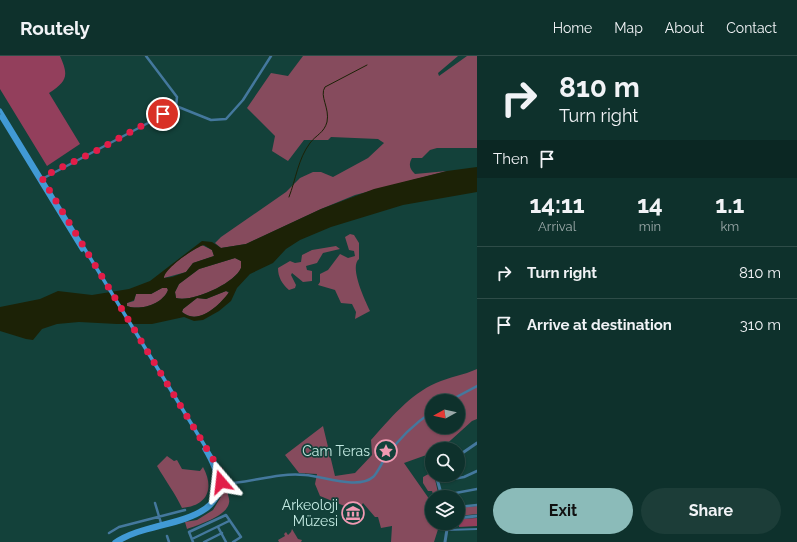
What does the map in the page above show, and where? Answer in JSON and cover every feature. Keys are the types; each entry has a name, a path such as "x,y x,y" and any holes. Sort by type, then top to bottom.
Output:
{"main road":[{"path":"0,110 90,262 193,430 219,469 221,484 216,500 206,512 136,534 119,542"},
{"path":"0,116 41,179"},
{"path":"114,542 133,532 205,509 214,498 217,484 213,466 193,430"}],"street":[{"path":"146,56 177,97 176,106"},
{"path":"176,106 211,120 226,119 243,100 271,56"},
{"path":"41,179 115,141 176,106"},
{"path":"462,394 477,386"},
{"path":"217,484 287,474 323,477 340,482 354,483 367,481 374,476 392,449 425,418"},
{"path":"465,451 477,443"},
{"path":"465,477 477,471"},
{"path":"465,492 477,489"},
{"path":"155,503 161,523"},
{"path":"465,506 477,505"},
{"path":"109,533 119,527 186,510"},
{"path":"193,542 189,532 226,515 241,537 233,542"},
{"path":"465,517 477,516"},
{"path":"192,539 229,521"},
{"path":"218,526 226,542"},
{"path":"465,529 477,529"},
{"path":"445,542 447,530"},
{"path":"204,542 222,534"},
{"path":"167,536 169,542"}],"shaded area":[{"path":"0,56 60,56 63,63 65,78 60,85 49,93 80,144 47,166 0,89"},
{"path":"303,56 458,56 438,73 439,76 467,56 477,56 477,148 437,148 430,150 422,158 412,158 410,165 413,172 415,174 447,171 355,195 246,244 221,248 215,243 221,237 286,192 300,178 313,172 321,172 333,177 368,158 384,143 378,139 331,137 328,140 304,140 288,161 272,151 275,136 247,108 271,73 288,76"},
{"path":"477,167 477,192 403,205 331,227 300,240 286,249 273,263 250,274 237,288 231,301 219,311 203,320 194,321 184,317 152,324 79,322 57,324 42,329 33,340 0,331 0,307 40,299 58,291 92,295 129,289 150,281 202,241 212,242 221,248 246,244 321,209 374,189 447,171","holes":["204,245 212,250 214,256 193,263 186,272 164,278 165,274 174,264 187,254","235,258 241,261 241,268 231,280 202,295 192,298 176,298 175,292 179,284 199,269","162,288 167,288 168,290 156,303 138,308 127,306 127,303 134,300 136,294 151,294","226,291 229,292 220,303 202,315 195,317 188,316 182,312 183,309 197,298 206,299"]},
{"path":"350,234 354,235 359,243 359,259 356,263 357,276 370,311 355,319 356,312 352,304 341,303 335,290 318,285 320,282 320,274 328,270 340,254 348,258 355,256 354,251 349,250 345,237"},
{"path":"202,245 212,250 214,256 193,263 186,272 164,278 168,269 173,264"},
{"path":"336,246 340,249 323,253 317,263 306,266 307,270 312,271 312,281 303,282 292,273 291,275 296,285 295,288 289,290 282,283 278,268 290,261 295,263 301,262 302,255 312,250"},
{"path":"235,258 241,261 241,268 231,280 202,295 192,298 176,298 175,292 179,284 199,269"},
{"path":"162,288 167,288 168,290 156,303 138,308 127,306 127,303 134,301 136,294 151,294"},
{"path":"226,291 229,293 220,303 202,315 195,317 188,316 182,312 183,309 197,298 206,299"},
{"path":"477,369 477,419 472,421 465,427 465,394 425,394 425,434 458,434 449,442 425,442 425,456 404,463 425,493 425,530 438,530 434,542 391,542 392,526 381,528 378,517 375,517 363,503 361,506 347,507 320,496 315,484 317,474 299,473 285,455 323,426 335,476 355,473 372,455 371,440 393,416 417,394 446,379"},
{"path":"167,456 174,461 177,460 182,469 200,471 203,467 207,475 208,489 203,500 198,504 191,507 182,508 157,466"},
{"path":"425,476 425,482 436,482 437,490 427,490 423,483 423,477"},
{"path":"225,490 227,491 229,497 227,508 218,516 187,529 185,522 197,520 213,510"},
{"path":"477,506 477,514 465,515 465,507"},
{"path":"477,518 477,526 465,527 465,519"},
{"path":"292,529 298,539 302,540 301,542 279,542 278,540 285,536 284,534 286,532 288,535"}],"waterway":[{"path":"289,197 306,149 312,140 326,126 328,117 323,94 325,87 367,65"}],"place":[{"name":"Cam Teras","path":"386,451"},
{"name":"Arkeoloji Müzesi","path":"353,513"}],"route":[{"path":"163,114 94,152 42,178 91,261 219,469 221,482"}]}
